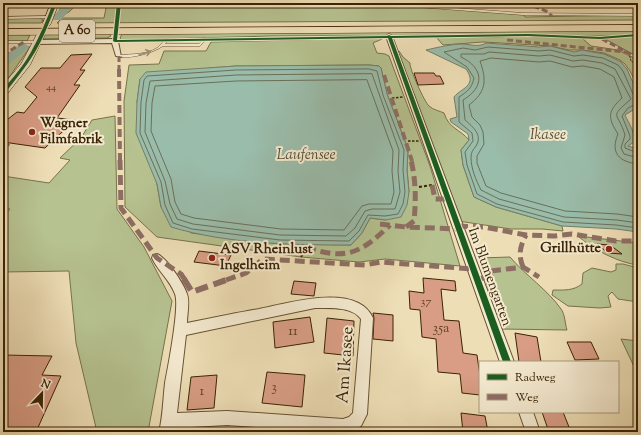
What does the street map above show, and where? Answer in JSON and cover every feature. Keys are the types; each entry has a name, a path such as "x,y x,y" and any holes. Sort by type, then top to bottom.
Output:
{"highway":[{"name":"A 60","path":"3,26 638,23"},
{"name":"A 60","path":"3,32 638,28"}],"main road":[{"path":"48,20 54,3"},
{"path":"3,92 25,65 39,38"}],"street":[{"name":"Im Blumengarten","path":"389,36 507,361"},
{"path":"39,38 115,41 119,56"},
{"name":"Am Ikasee","path":"157,258 168,272 182,295 180,330 168,427 227,418 343,426 354,423 360,414 367,318 364,311 356,306 324,302 315,303 180,330"},
{"path":"526,413 533,432"}],"lane":[{"path":"116,22 119,3"},
{"path":"377,3 523,14 638,15"},
{"path":"3,18 48,20"},
{"path":"115,41 116,33"},
{"path":"3,42 39,38"},
{"path":"164,45 166,40"},
{"path":"119,56 144,54 164,45 200,45 205,40"}],"path":[{"path":"629,54 631,60 638,66"},
{"path":"392,98 403,97"},
{"path":"408,141 419,141"},
{"path":"419,187 432,185"},
{"path":"301,257 306,247"},
{"path":"491,271 493,277"}],"green space":[{"path":"63,3 78,3 69,12 57,18 56,17"},
{"path":"107,3 377,3 523,14 525,17 638,15 638,20 57,23 62,18 104,18"},
{"path":"40,18 43,20 41,23 3,23 3,19"},
{"path":"638,30 638,35 597,36 272,36 122,40 120,38 122,34"},
{"path":"108,33 111,36 107,38 43,39 45,34"},
{"path":"3,34 30,35 27,41 3,41"},
{"path":"511,36 582,38 591,46 618,50 638,60 638,87 625,64 620,60 604,53 569,50 550,46 483,42 443,45 436,37"},
{"path":"638,36 638,57 607,40 607,38"},
{"path":"382,39 373,43 377,53 389,56 430,166 460,266 385,259 359,262 301,257 157,237 125,207 124,101 129,65 159,64 164,51 206,51 211,42","holes":["236,66 379,66 381,68 387,94 408,149 407,170 409,192 386,220 370,218 362,233 351,245 280,244 191,233 161,207 157,184 137,102 140,79 210,68"]},
{"path":"22,47 30,47 10,76 3,83 3,56"},
{"path":"399,51 410,63 421,92 429,106 444,113 452,126 469,140 461,150 463,165 474,197 496,207 562,226 563,231 511,229 458,221 396,52"},
{"path":"115,116 117,209 144,247 172,301 148,432 97,432 76,343 69,271 3,272 3,218 10,209 3,208 3,176 49,183 70,160 60,158 81,138 92,120"},
{"path":"578,236 638,243 638,265 606,255"},
{"path":"510,257 556,302 563,314 567,330 500,329 479,258"},
{"path":"616,264 623,264 638,268 638,302 618,299 612,292 608,296 611,307 600,308 568,306 552,295 553,290 572,289 582,284 583,273 592,268 611,272 616,270"},
{"path":"621,339 638,341 638,375"}],"water":[{"name":"Ikasee","path":"486,43 539,47 550,46 574,52 582,50 604,54 621,62 627,69 638,99 638,107 625,115 634,138 634,142 628,146 638,149 638,232 616,229 562,226 496,207 474,197 463,165 461,150 469,140 468,134 451,122 450,119 457,117 454,97 467,86 470,79 469,75 466,69 426,50 455,45 479,45"},
{"name":"Laufensee","path":"236,66 379,66 381,68 387,94 408,149 407,170 409,192 407,205 401,217 386,220 370,218 362,233 351,245 283,244 237,240 193,233 171,227 161,207 157,184 136,133 137,102 140,79 146,72"}],"building":[{"path":"92,54 80,70 85,70 74,85 80,85 57,118 75,120 45,148 3,142 3,123 17,112 24,113 37,97 25,87 41,68 60,68 71,55"},
{"path":"414,73 434,73 436,76 440,76 444,84 418,85"},
{"name":"Grillhütte","path":"597,244 610,245 622,254 608,253"},
{"name":"ASV Rheinlust Ingelheim","path":"199,251 231,255 226,266 194,262"},
{"path":"423,278 455,281 456,291 441,289 444,320 459,321 463,353 477,355 479,369 479,395 462,393 460,374 438,372 436,339 422,337 420,310 410,309 409,291 424,293"},
{"path":"294,281 316,283 314,296 291,294"},
{"path":"373,313 393,315 393,341 373,339"},
{"path":"310,317 314,342 275,348 273,322"},
{"path":"327,318 354,321 353,356 324,353"},
{"path":"515,333 537,337 541,361 519,361"},
{"path":"567,342 591,342 599,359 575,360"},
{"path":"3,355 52,356 42,375 61,376 36,432 3,432"},
{"path":"267,372 305,375 302,407 262,403"},
{"path":"217,375 214,408 187,410 191,377"},
{"path":"461,413 485,416 488,432 463,432"},
{"path":"542,413 563,413 571,432 549,432"}],"waterway":[{"path":"57,18 71,3"},
{"path":"3,63 23,47"}],"marked path":[{"path":"525,3 546,11 552,16"},
{"path":"602,39 638,58"},
{"path":"507,40 626,52"},
{"path":"3,55 24,42"},
{"path":"119,56 121,208 157,258 181,274 192,292 246,273 263,259 365,265 381,262 472,269"},
{"path":"384,75 414,170 416,184 414,221 406,227"},
{"path":"3,149 9,143"},
{"path":"432,185 435,199 448,199"},
{"path":"380,224 406,227 458,229"},
{"path":"306,247 323,253 348,254 373,241 390,225"},
{"path":"458,226 484,227 526,235 554,236 572,234 616,241 638,241"},
{"path":"523,267 520,258 520,251 526,235"},
{"path":"491,271 523,267 539,277"},
{"path":"475,279 493,277"}],"cycle path":[{"path":"3,92 16,77 33,52 55,3"},
{"path":"119,3 115,41 528,35 600,38 638,35"},
{"path":"389,36 507,361"}],"place":[{"name":"Wagner Filmfabrik","path":"32,132"},
{"name":"Grillhütte","path":"609,249"},
{"name":"ASV Rheinlust Ingelheim","path":"212,258"}]}
